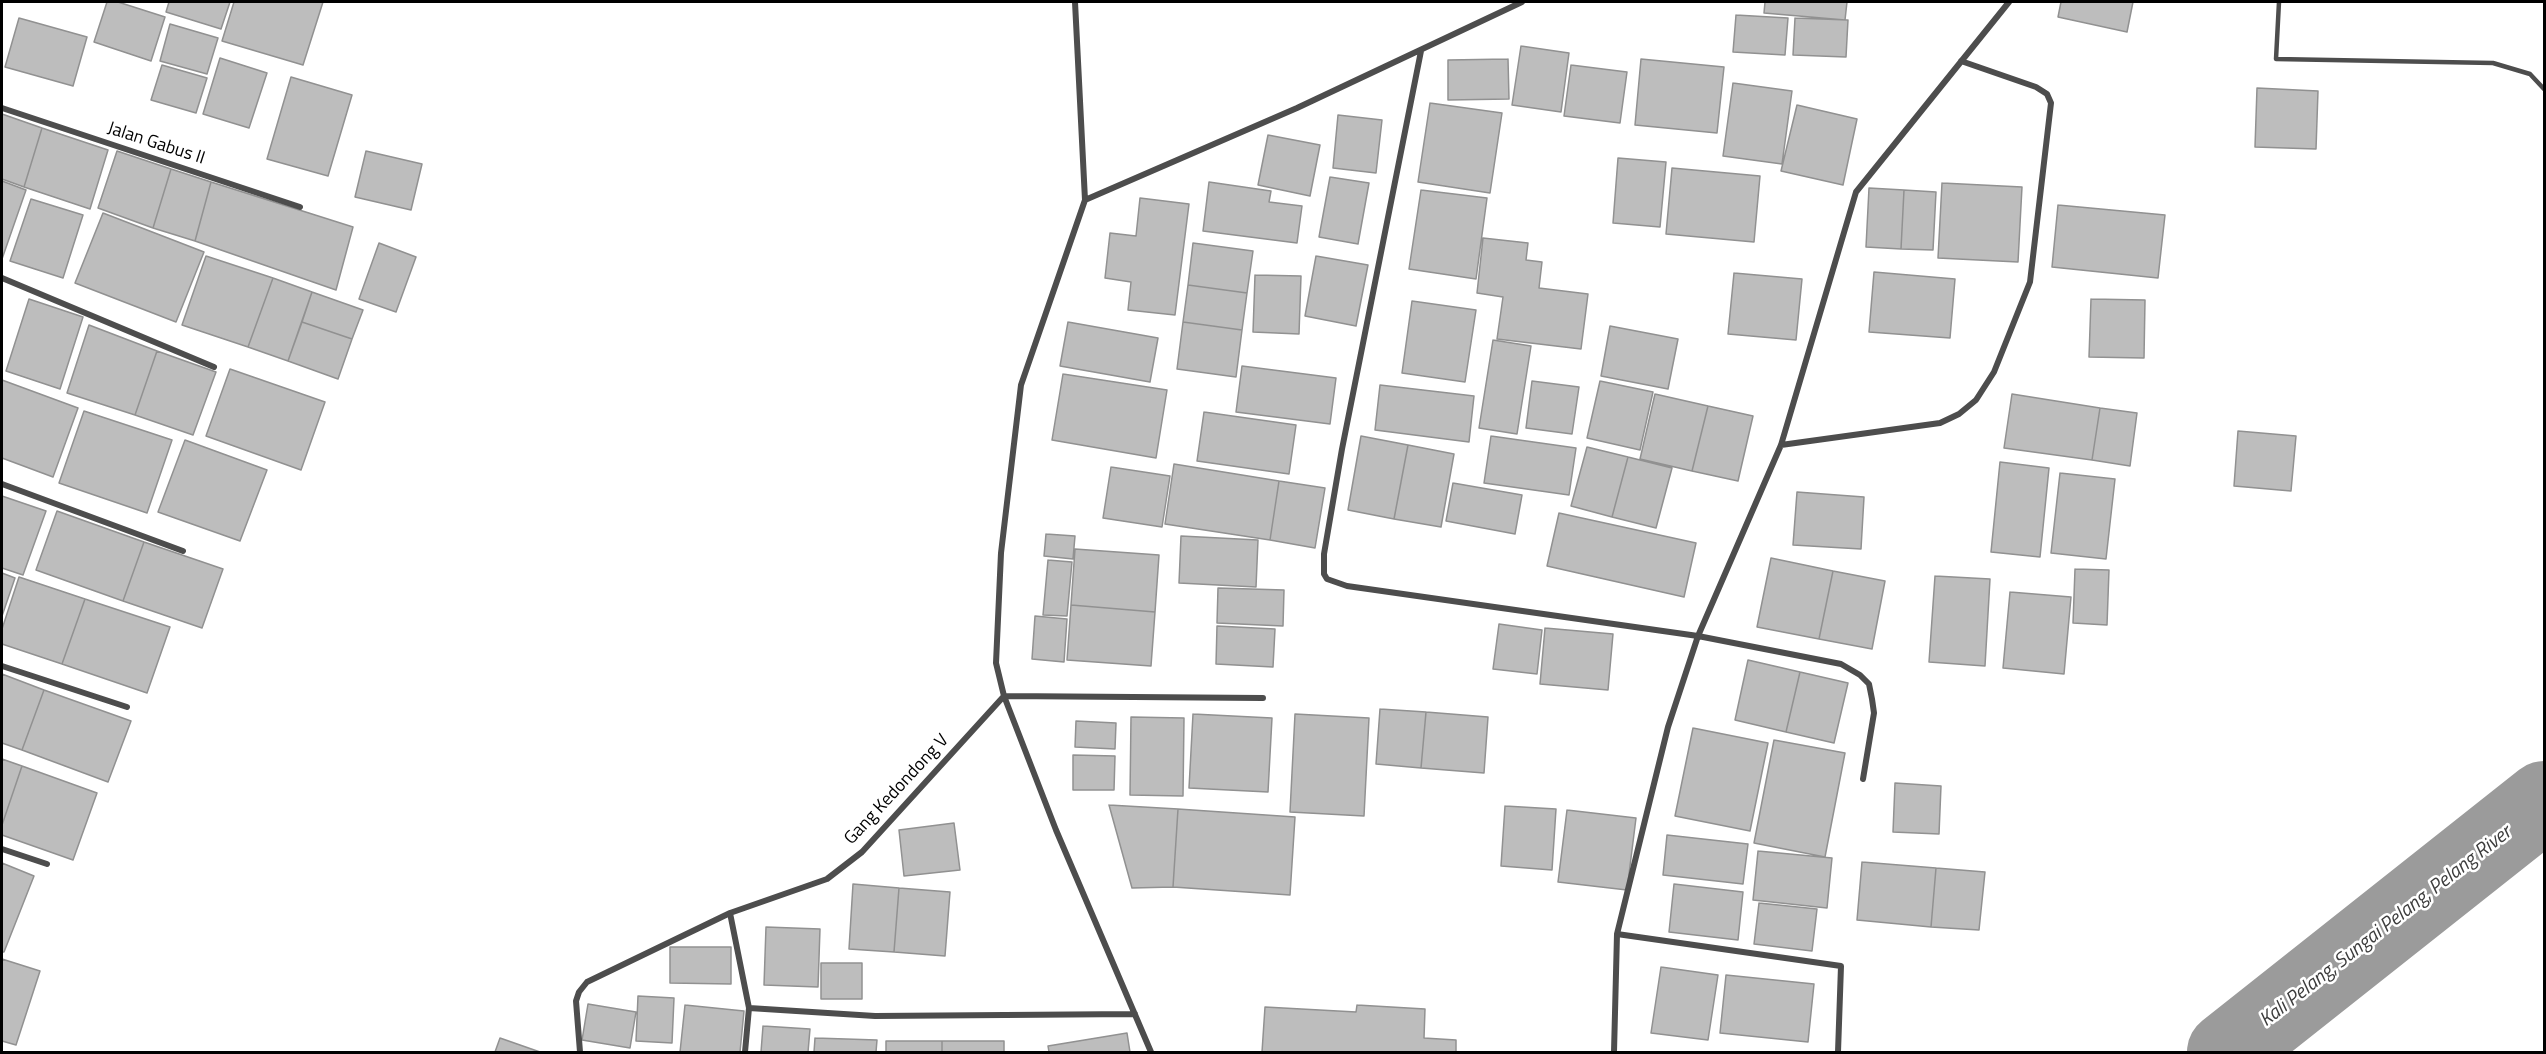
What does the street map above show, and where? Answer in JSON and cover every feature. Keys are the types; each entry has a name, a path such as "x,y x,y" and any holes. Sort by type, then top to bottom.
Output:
{"street":[{"path":"1075,2 1085,200 1021,385 1001,553 996,663 1004,696 1056,830 1150,1053"},
{"path":"1085,200 1297,108 1522,2"},
{"path":"1614,1053 1617,934 1668,727 1698,636 1780,444 1856,192 2009,2"},
{"path":"1421,51 1342,449 1324,554 1324,574 1332,581 1347,586 1698,636 1841,664 1860,675 1869,684 1874,713 1863,779"},
{"path":"1780,444 1940,423 1959,414 1976,400 1994,372 2030,282 2051,103 2047,93 2036,87 1961,61"},
{"name":"Jalan Gabus II","path":"2,108 300,207"},
{"path":"2,278 214,367"},
{"path":"2,483 183,551"},
{"path":"2,666 127,707"},
{"path":"1004,696 1263,698"},
{"name":"Gang Kedondong V","path":"580,1053 576,1001 579,992 587,982 730,913 827,879 862,852 1004,696"},
{"path":"2,849 47,864"},
{"path":"730,913 749,1008 745,1053"},
{"path":"1617,934 1841,966 1838,1053"},
{"path":"749,1008 875,1016 1135,1014"}],"lane":[{"path":"2279,2 2276,58 2493,63 2530,74 2544,89"}],"building":[{"path":"107,2 118,2 165,17 151,61 94,42"},
{"path":"169,2 230,2 221,29 166,12"},
{"path":"234,2 323,2 303,65 222,41"},
{"path":"1765,2 1847,2 1845,20 1764,13"},
{"path":"2061,2 2133,2 2127,32 2058,17"},
{"path":"1736,15 1788,18 1785,55 1733,52"},
{"path":"19,18 87,37 73,86 5,67"},
{"path":"1795,18 1848,20 1846,57 1793,55"},
{"path":"170,24 218,38 207,74 160,61"},
{"path":"1521,46 1569,53 1561,112 1512,105"},
{"path":"220,58 267,73 249,128 203,114"},
{"path":"1508,59 1509,99 1448,100 1448,60"},
{"path":"1641,59 1724,67 1717,133 1635,125"},
{"path":"162,65 207,78 196,113 151,100"},
{"path":"1571,65 1627,72 1620,123 1564,116"},
{"path":"291,77 352,95 328,176 267,159"},
{"path":"1733,83 1792,91 1782,164 1723,156"},
{"path":"2257,88 2318,91 2316,149 2255,147"},
{"path":"1430,103 1502,113 1490,193 1418,182"},
{"path":"1797,105 1857,119 1843,185 1781,171"},
{"path":"2,114 42,128 24,187 2,179"},
{"path":"1338,115 1382,120 1376,173 1333,168"},
{"path":"42,128 108,150 90,209 24,187"},
{"path":"1268,135 1320,145 1310,196 1258,185"},
{"path":"117,151 171,169 153,228 98,208"},
{"path":"366,151 422,164 411,210 355,197"},
{"path":"1618,158 1666,162 1660,227 1613,223"},
{"path":"1672,168 1760,176 1754,242 1666,234"},
{"path":"171,169 211,182 195,241 153,228"},
{"path":"1330,177 1369,183 1358,244 1319,237"},
{"path":"2,181 26,190 2,259"},
{"path":"211,182 353,227 336,290 195,241"},
{"path":"1209,182 1271,191 1269,202 1302,206 1297,243 1203,231"},
{"path":"1942,183 2022,187 2018,262 1938,258"},
{"path":"1869,188 1904,190 1901,249 1866,247"},
{"path":"1421,190 1487,198 1476,279 1409,269"},
{"path":"1904,190 1936,192 1933,250 1901,249"},
{"path":"1140,198 1189,204 1175,315 1128,310 1131,282 1105,278 1110,233 1136,236"},
{"path":"31,199 83,215 63,278 10,261"},
{"path":"2058,205 2165,215 2158,278 2052,267"},
{"path":"103,213 204,252 176,322 75,283"},
{"path":"1483,238 1528,243 1526,260 1542,262 1539,288 1588,294 1581,349 1497,339 1503,297 1477,293"},
{"path":"379,243 416,257 396,312 359,299"},
{"path":"1193,243 1253,251 1247,293 1188,285"},
{"path":"206,256 273,278 248,347 182,325"},
{"path":"1316,256 1368,265 1356,326 1305,316"},
{"path":"1874,272 1955,279 1950,338 1869,332"},
{"path":"1734,273 1802,279 1796,340 1728,334"},
{"path":"1255,275 1301,276 1299,334 1253,332"},
{"path":"273,278 312,292 288,361 248,347"},
{"path":"1188,285 1247,293 1242,330 1183,322"},
{"path":"312,292 363,310 352,339 302,322"},
{"path":"29,299 83,317 60,389 6,371"},
{"path":"2091,299 2145,300 2144,358 2089,357"},
{"path":"1412,301 1476,310 1465,382 1402,373"},
{"path":"302,322 352,339 338,379 288,361"},
{"path":"1068,322 1158,338 1150,382 1060,366"},
{"path":"1183,322 1242,330 1236,377 1177,369"},
{"path":"89,325 157,351 135,415 67,393"},
{"path":"1610,326 1678,339 1668,389 1601,376"},
{"path":"1493,340 1531,346 1517,434 1479,428"},
{"path":"157,351 216,372 193,435 135,415"},
{"path":"1242,366 1336,378 1330,424 1236,412"},
{"path":"230,369 325,402 301,470 206,436"},
{"path":"1063,374 1167,390 1156,458 1052,440"},
{"path":"2,380 78,408 53,477 2,458"},
{"path":"1532,381 1579,387 1572,434 1526,428"},
{"path":"1600,381 1653,392 1640,450 1587,438"},
{"path":"1380,385 1474,396 1469,442 1375,430"},
{"path":"1655,394 1708,406 1692,471 1640,459"},
{"path":"2012,394 2100,408 2092,460 2004,448"},
{"path":"1708,406 1753,416 1738,481 1692,471"},
{"path":"2100,408 2137,413 2130,466 2092,460"},
{"path":"84,411 172,440 147,513 59,483"},
{"path":"1204,412 1296,425 1289,474 1197,461"},
{"path":"2238,431 2296,436 2291,491 2234,486"},
{"path":"1361,436 1408,445 1394,519 1348,510"},
{"path":"1491,436 1576,448 1569,495 1484,483"},
{"path":"185,440 267,470 240,541 158,512"},
{"path":"1408,445 1454,454 1441,527 1394,519"},
{"path":"1587,447 1628,457 1612,517 1571,506"},
{"path":"1628,457 1672,468 1656,528 1612,517"},
{"path":"2000,462 2049,468 2040,557 1991,552"},
{"path":"1174,464 1279,481 1270,540 1165,524"},
{"path":"1111,467 1170,476 1162,527 1103,518"},
{"path":"2060,473 2115,479 2106,559 2051,553"},
{"path":"1279,481 1325,488 1315,548 1270,540"},
{"path":"1453,483 1522,495 1515,534 1446,521"},
{"path":"1797,492 1864,497 1861,549 1793,545"},
{"path":"2,496 46,511 23,575 2,568"},
{"path":"57,511 144,542 123,601 36,570"},
{"path":"1559,513 1696,543 1684,597 1547,566"},
{"path":"1046,534 1075,536 1073,559 1044,556"},
{"path":"1181,536 1258,540 1256,587 1179,583"},
{"path":"144,542 223,569 202,628 123,601"},
{"path":"1075,549 1159,555 1155,612 1071,605"},
{"path":"1771,558 1833,571 1819,639 1757,627"},
{"path":"1048,560 1072,562 1067,616 1043,615"},
{"path":"2075,569 2109,570 2107,625 2073,623"},
{"path":"1833,571 1885,581 1872,649 1819,639"},
{"path":"2,573 15,578 2,616"},
{"path":"1935,576 1990,579 1985,666 1929,662"},
{"path":"19,577 85,599 62,664 2,644 2,629"},
{"path":"1218,588 1284,590 1283,626 1217,623"},
{"path":"2010,592 2071,597 2064,674 2003,668"},
{"path":"85,599 170,627 147,693 62,664"},
{"path":"1071,605 1155,612 1151,666 1067,660"},
{"path":"1035,616 1067,619 1064,662 1032,659"},
{"path":"1499,624 1542,630 1537,674 1493,669"},
{"path":"1217,626 1275,629 1273,667 1216,664"},
{"path":"1545,628 1613,634 1608,690 1540,684"},
{"path":"1748,660 1800,672 1786,732 1735,720"},
{"path":"1800,672 1848,683 1834,743 1786,732"},
{"path":"2,674 44,690 22,750 2,743"},
{"path":"44,690 131,721 108,782 22,750"},
{"path":"1380,709 1426,712 1421,768 1376,764"},
{"path":"1426,712 1488,717 1484,773 1421,768"},
{"path":"1193,714 1272,718 1268,792 1189,788"},
{"path":"1295,714 1369,718 1364,816 1290,812"},
{"path":"1131,717 1184,718 1183,796 1130,795"},
{"path":"1076,721 1116,723 1115,749 1075,747"},
{"path":"1693,728 1768,743 1750,831 1675,816"},
{"path":"1774,740 1845,753 1825,857 1754,843"},
{"path":"1073,755 1115,756 1114,790 1073,790"},
{"path":"2,759 22,766 2,825"},
{"path":"22,766 97,793 73,860 2,835 2,825"},
{"path":"1895,783 1941,786 1939,834 1893,832"},
{"path":"1109,805 1178,809 1173,887 1132,888"},
{"path":"1505,806 1556,809 1552,870 1501,866"},
{"path":"1178,809 1295,817 1290,895 1173,887"},
{"path":"1567,810 1636,818 1627,890 1558,882"},
{"path":"954,823 960,870 904,876 899,830"},
{"path":"1667,835 1748,844 1743,884 1663,875"},
{"path":"1758,851 1832,858 1827,908 1753,900"},
{"path":"1862,862 1936,868 1931,927 1857,920"},
{"path":"2,863 34,876 4,952 2,952"},
{"path":"1936,868 1985,872 1979,930 1931,927"},
{"path":"853,884 899,888 894,952 849,949"},
{"path":"1674,884 1743,892 1738,940 1669,932"},
{"path":"899,888 950,892 945,956 894,952"},
{"path":"1759,903 1817,909 1812,951 1754,944"},
{"path":"766,927 820,929 818,987 764,985"},
{"path":"670,947 731,947 731,984 670,983"},
{"path":"2,959 40,971 16,1045 2,1041"},
{"path":"821,963 862,963 862,999 821,999"},
{"path":"1661,967 1718,975 1708,1040 1651,1033"},
{"path":"1726,975 1814,984 1808,1042 1720,1033"},
{"path":"638,996 674,998 672,1043 636,1041"},
{"path":"588,1004 636,1012 630,1048 582,1040"},
{"path":"685,1005 744,1011 740,1052 680,1052"},
{"path":"1357,1005 1425,1009 1424,1038 1456,1040 1456,1052 1262,1052 1265,1007 1356,1012"},
{"path":"763,1026 810,1029 808,1052 761,1052"},
{"path":"1127,1033 1130,1052 1049,1052 1048,1046"},
{"path":"500,1038 540,1052 495,1052"},
{"path":"815,1038 877,1040 876,1052 814,1052"},
{"path":"886,1041 942,1041 942,1052 886,1052"},
{"path":"942,1041 1004,1041 1004,1052 942,1052"}],"waterway":[{"name":"Kali Pelang, Sungai Pelang, Pelang River","path":"2227,1052 2544,801"}]}
